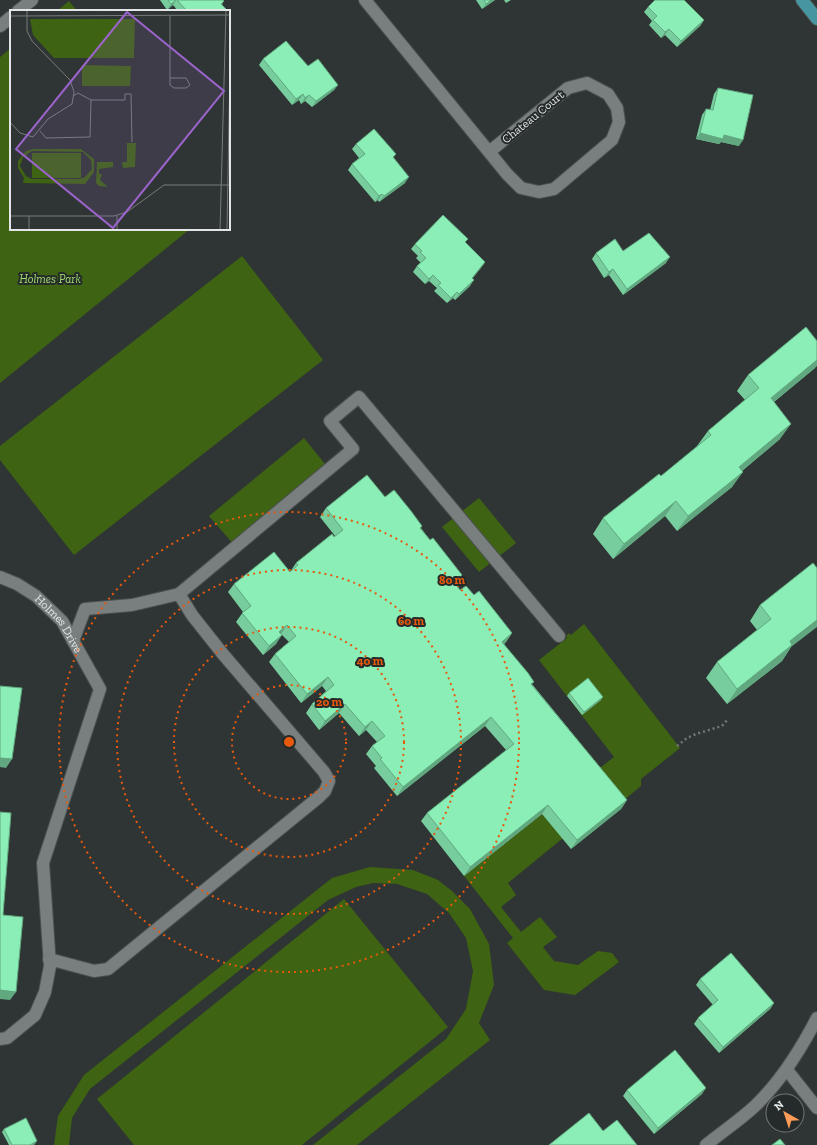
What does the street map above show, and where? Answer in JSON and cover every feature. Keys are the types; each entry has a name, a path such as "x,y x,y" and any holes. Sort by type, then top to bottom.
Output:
{"main road":[{"path":"802,0 817,19"}],"street":[{"path":"19,10 32,0"},
{"name":"Chateau Court","path":"365,0 506,174 521,188 539,192 554,189 612,140 618,122 617,108 608,94 587,83 568,88 489,152"},
{"path":"0,26 10,18"},
{"path":"73,641 85,609 132,605 179,594 352,448 330,421 359,397 560,636"},
{"name":"Holmes Drive","path":"0,577 17,584 36,596 62,622 100,689 43,863 49,959"},
{"path":"0,1039 7,1038 35,1015 45,992 50,966 49,959 94,971 108,969 325,791 329,781 324,772 222,653 192,615 179,594"},
{"path":"706,1145 754,1107 773,1087 787,1070 805,1042 817,1018"},
{"path":"787,1070 817,1108"}],"path":[{"path":"677,746 687,738 722,726 728,719"}],"green space":[{"path":"69,1 76,10 58,10"},
{"name":"Holmes Park","path":"10,49 10,230 189,230 0,383 0,57"},
{"path":"242,256 323,360 74,555 0,460 0,446"},
{"path":"304,438 329,469 235,546 209,516"},
{"path":"479,498 516,543 479,572 442,527"},
{"path":"584,624 680,748 641,779 641,786 618,805 592,774 614,757 539,660 567,638 566,636 569,633 571,635"},
{"path":"542,814 563,838 508,883 516,895 501,907 521,932 540,917 557,937 543,947 554,961 578,965 598,951 612,953 619,962 575,995 544,990 507,943 513,938 464,876"},
{"path":"370,867 413,870 438,880 452,891 470,909 489,944 494,985 479,1023 490,1040 357,1145 313,1145 446,1039 466,1009 473,971 466,938 449,913 427,894 397,884 373,883 356,887 328,900 90,1089 72,1118 69,1145 54,1145 58,1116 84,1075 332,878"},
{"path":"344,899 448,1027 302,1145 134,1145 97,1099"}],"building":[{"path":"168,0 176,0 171,4"},
{"path":"177,0 223,0 224,1 221,4 226,9 225,10 186,10"},
{"path":"484,0 491,0 486,4"},
{"path":"655,0 684,0 704,20 681,41 669,29 665,32 653,20 657,16 648,7"},
{"path":"286,41 308,66 318,59 338,85 316,101 309,95 305,98 303,94 296,99 263,59"},
{"path":"718,88 753,95 743,140 724,135 723,139 700,133 706,109 713,110"},
{"path":"374,129 396,154 393,157 409,177 384,196 382,194 379,196 352,164 365,154 356,144"},
{"path":"443,215 468,239 465,242 485,262 472,278 474,280 459,294 457,292 451,298 438,285 441,283 433,275 429,279 417,266 426,258 415,244"},
{"path":"649,233 670,257 627,289 613,269 609,272 596,253 615,239 623,251"},
{"path":"806,327 817,341 817,360 771,398 791,424 739,467 743,472 688,516 676,501 624,544 603,518 659,474 661,476 711,435 708,431 759,388 748,375"},
{"path":"367,475 385,497 394,490 422,526 420,528 430,540 433,538 462,575 454,582 460,590 466,586 474,595 479,591 512,633 502,642 528,673 534,682 531,684 627,800 577,840 548,805 470,867 427,813 514,744 491,717 403,787 380,759 382,758 372,746 385,736 372,721 365,727 345,704 325,721 312,704 334,685 328,677 307,694 275,654 296,636 287,625 279,632 282,635 269,646 242,613 251,606 234,584 274,552 290,572 298,565 296,563 332,534 334,537 343,530 326,508"},
{"path":"813,563 817,568 817,620 790,641 792,645 737,689 717,662 771,619 760,605"},
{"path":"588,678 603,697 584,712 569,693"},
{"path":"0,686 22,688 12,759 0,758"},
{"path":"0,812 11,813 3,915 23,917 16,992 0,990"},
{"path":"731,953 774,1003 723,1047 698,1018 718,1000 700,979"},
{"path":"675,1050 706,1088 658,1128 627,1090"},
{"path":"589,1113 603,1131 617,1120 637,1145 549,1145"},
{"path":"26,1118 37,1141 30,1145 12,1145 4,1129"},
{"path":"780,1139 785,1145 772,1145"}]}
